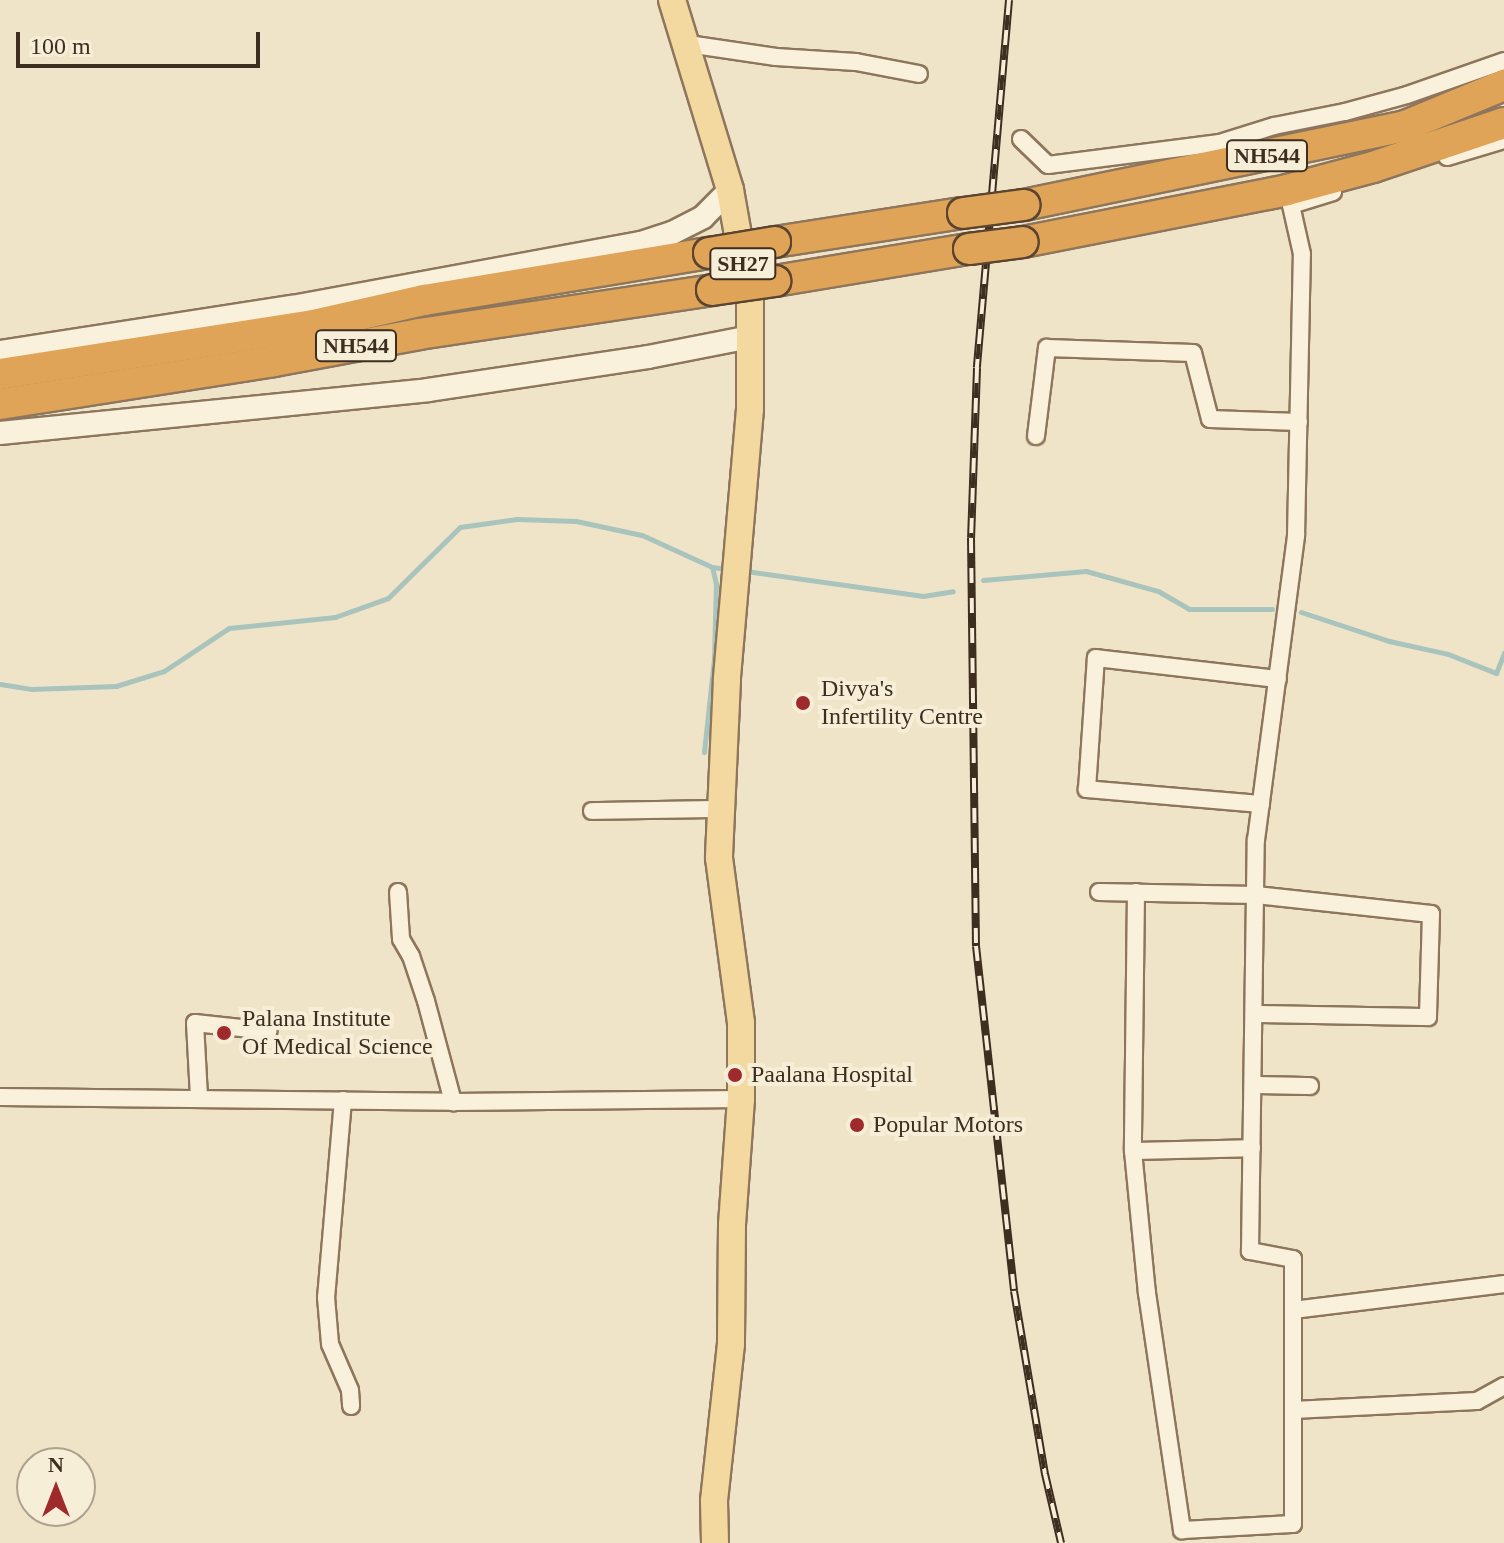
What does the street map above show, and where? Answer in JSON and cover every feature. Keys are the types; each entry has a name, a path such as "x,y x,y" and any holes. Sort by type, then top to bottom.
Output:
{"highway":[{"name":"NH544","path":"0,374 313,325 424,300 775,242 1024,205 1405,126 1504,85"},
{"name":"NH544","path":"0,404 1023,242 1287,190 1373,167 1504,123"}],"main road":[{"name":"SH27","path":"672,0 688,44 730,190 750,302 750,409 738,536 719,858 741,1023 741,1099 732,1225 731,1344 714,1501 715,1543"}],"street":[{"path":"688,44 776,57 856,62 919,74"},
{"path":"1021,139 1048,165 1220,143 1274,126 1394,98 1504,61"},
{"path":"1136,892 1133,1151 1147,1293 1182,1530 1293,1524 1293,1259 1250,1251 1256,895 1261,804 1296,536 1302,254 1291,205 1504,140"},
{"path":"0,352 292,307 641,243 672,233 703,217 730,190"},
{"path":"0,433 428,390 648,357 750,337"},
{"path":"1036,436 1047,348 1193,353 1210,419 1299,422"},
{"path":"1261,804 1087,789 1096,658 1278,679"},
{"path":"592,811 721,809"},
{"path":"398,892 401,939 411,956 426,1001 453,1102"},
{"path":"1099,892 1256,895 1431,914 1428,1017 1254,1014"},
{"path":"199,1097 195,1023 269,1031"},
{"path":"1253,1085 1310,1086"},
{"path":"0,1097 453,1102 741,1099"},
{"path":"343,1100 326,1297 330,1344 350,1390 351,1406"},
{"path":"1133,1151 1252,1148"},
{"path":"1293,1310 1504,1284"},
{"path":"1293,1410 1477,1401 1504,1386"}],"waterway":[{"path":"0,684 31,689 116,686 164,671 229,628 335,617 388,598 460,527 517,519 576,521 642,535 712,567 727,569"},
{"path":"704,752 714,658 716,584 712,567"},
{"path":"745,571 923,596 953,591"},
{"path":"983,580 1086,571 1158,591 1189,609 1272,609"},
{"path":"1301,612 1389,641 1448,654 1496,673 1504,653"}],"railway":[{"path":"1009,0 977,368 971,538 976,946 1014,1291 1045,1474 1061,1543"}],"place":[{"name":"Divya's Infertility Centre","path":"803,703"},
{"name":"Palana Institute Of Medical Science","path":"224,1033"},
{"name":"Paalana Hospital","path":"735,1075"},
{"name":"Popular Motors","path":"857,1125"}]}
